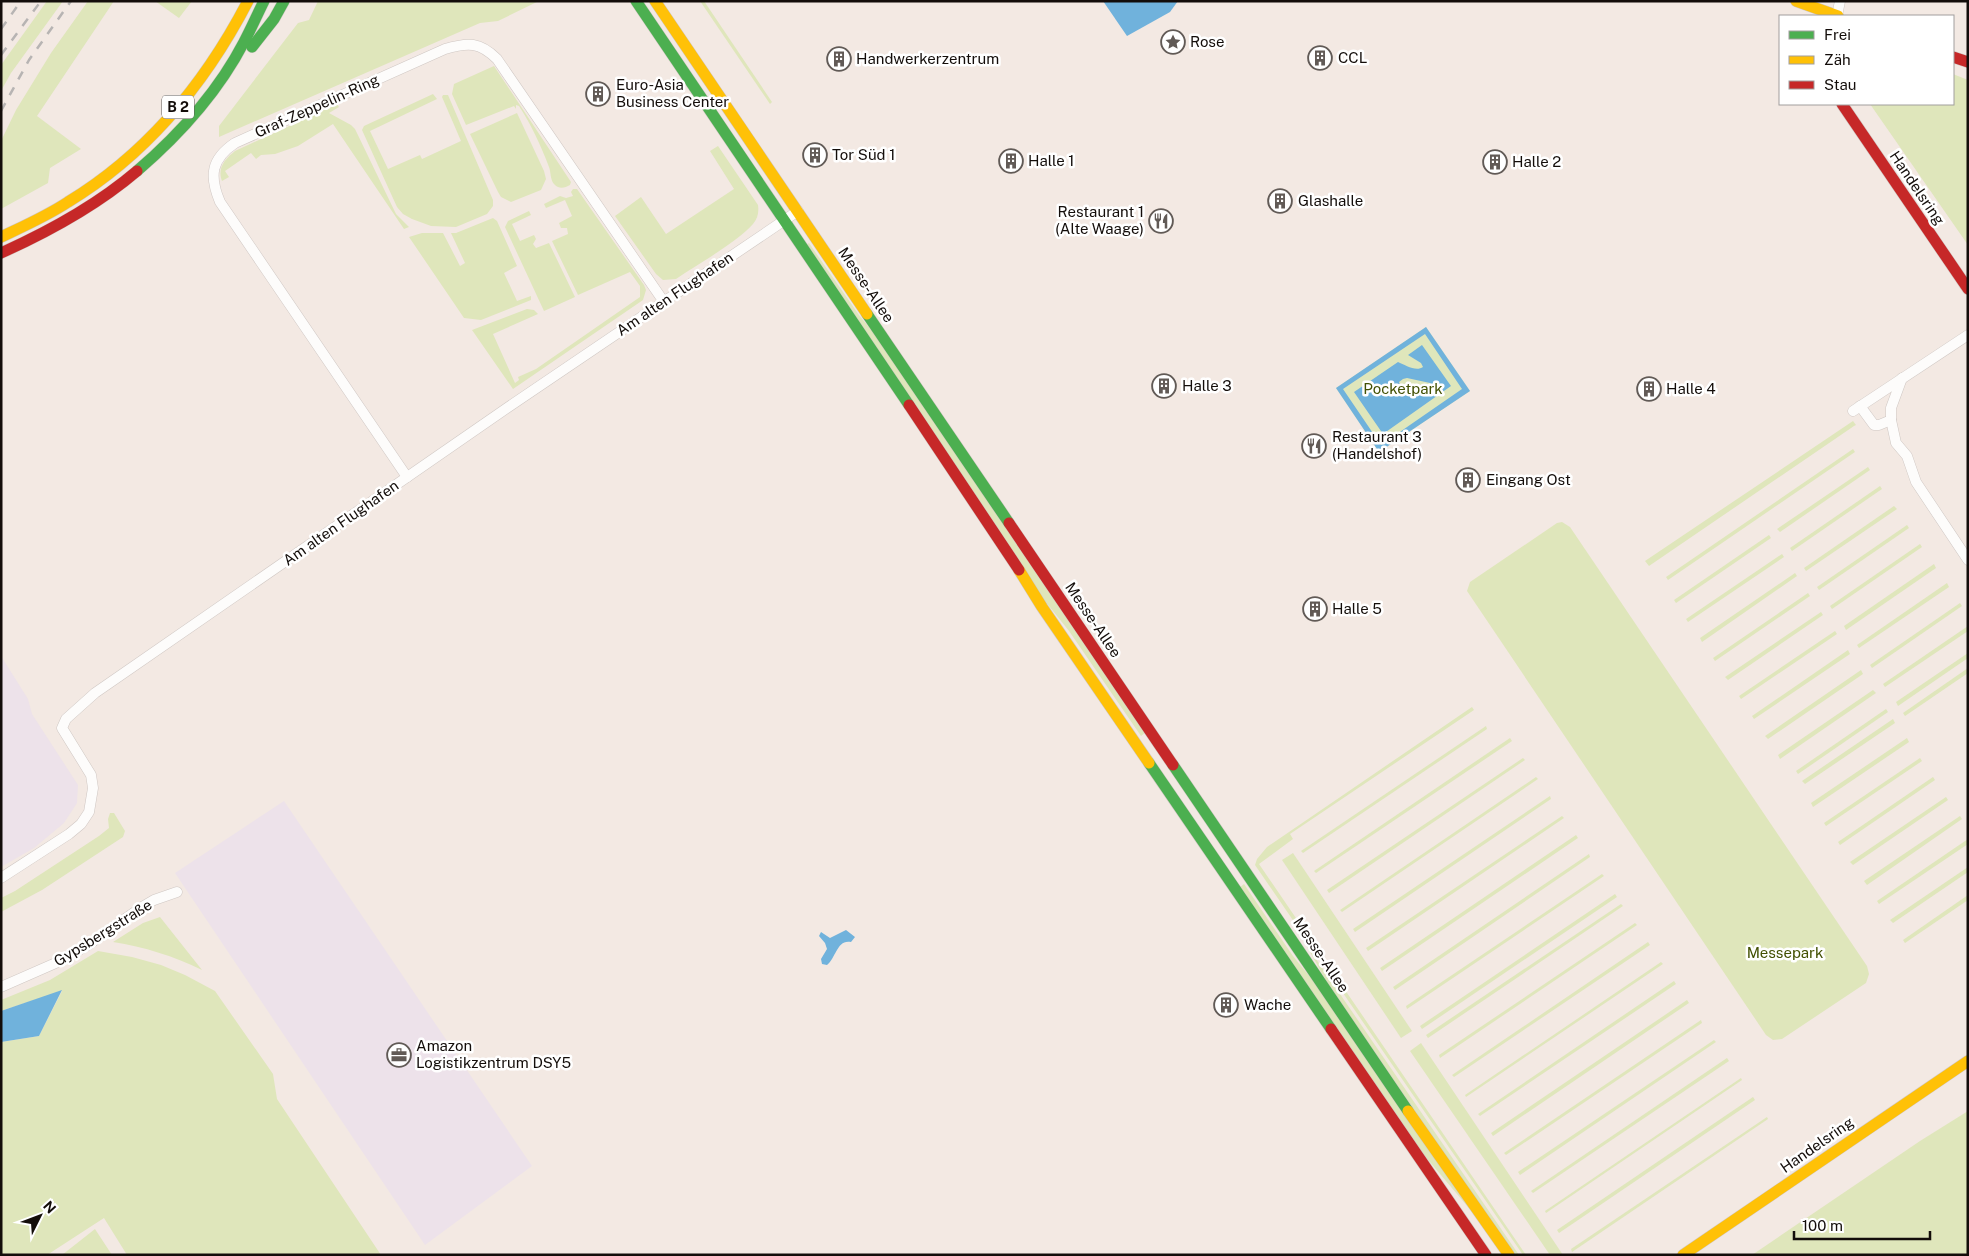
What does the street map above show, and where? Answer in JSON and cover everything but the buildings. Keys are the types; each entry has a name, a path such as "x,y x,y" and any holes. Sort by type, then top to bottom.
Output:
{"main road":[{"path":"235,24 241,1"},
{"name":"B 2","path":"1,237 73,200 129,159 162,127 194,89 225,44 248,1"},
{"name":"B 2","path":"1,253 40,236 89,207 140,169 176,134 208,98 225,75 256,20 264,1"},
{"path":"225,75 242,61 274,19 284,1"},
{"path":"636,1 1247,908 1271,938 1486,1255"},
{"name":"Messe-Allee","path":"655,1 1449,1171 1508,1255"},
{"path":"1796,1 1835,15"},
{"path":"1954,57 1968,62"},
{"name":"Handelsring","path":"1843,105 1968,289"},
{"name":"Handelsring","path":"1683,1255 1968,1061"}],"street":[{"path":"1838,15 1840,1"},
{"name":"Graf-Zeppelin-Ring","path":"406,477 220,202 214,189 213,176 215,165 226,149 234,143 446,49 463,44 482,48 490,52 497,59 664,302"},
{"name":"Am alten Flughafen","path":"1,878 69,834 81,824 89,812 93,788 91,775 62,728 66,718 95,693 406,477 798,211"},
{"path":"1891,420 1874,425 1857,408 1968,335"},
{"path":"1902,378 1891,408 1891,420 1896,443 1912,454 1916,482 1968,560"},
{"name":"Gypsbergstraße","path":"1,987 58,962 88,945 142,907 154,900 177,892"}],"shaded area":[{"path":"1,656 28,699 32,714 78,785 77,803 64,823 34,848 1,867"},
{"path":"284,801 532,1166 425,1245 175,873"}],"green space":[{"path":"47,1 63,1 11,73 1,91 1,65"},
{"path":"88,1 114,1 37,116 81,149 50,168 48,183 1,209 1,141 16,110 51,53"},
{"path":"155,1 192,1 179,18"},
{"path":"318,1 539,1 498,21 480,23 219,137 219,126 298,23 309,20"},
{"path":"700,1 704,1 772,102 770,104"},
{"path":"494,66 571,182 570,185 560,188 553,183 549,167 539,143 519,106 516,105 516,109 514,106 466,125 452,94 454,84"},
{"path":"1954,74 1968,80 1968,245 1871,105 1954,105"},
{"path":"433,94 437,99 370,131 388,169 420,155 422,159 461,141 442,97 443,95 448,95 493,200 493,206 487,214 456,227 431,226 403,214 397,207 362,130 364,126"},
{"path":"337,104 339,107 329,113 355,129 396,214 409,227 404,229 333,124 298,146 275,154 261,155 256,159 251,153 225,171 229,177 222,181 221,168 228,157 235,151"},
{"path":"517,113 546,179 541,190 511,202 501,197 470,134"},
{"path":"718,146 758,205 757,217 746,231 716,253 676,279 663,280 656,274 615,216 641,197 666,234 734,189 710,151"},
{"path":"573,189 577,189 644,285 646,290 643,300 513,389 472,330 527,309 534,310 538,314 493,334 515,383 519,380 518,377 536,369 640,297 640,286 630,272 578,295 552,241 568,234 567,228 561,228 559,223 572,216 565,200 546,208 544,204 560,196 566,198 573,196 571,192"},
{"path":"529,211 531,215 512,224 520,241 534,235 536,239 533,244 536,248 549,243 575,297 544,311 505,227 508,221"},
{"path":"493,218 497,221 517,266 504,273 517,301 531,296 531,300 481,320 464,318 409,237 422,233 443,233 460,266 465,263 451,233 456,233"},
{"path":"809,243 859,315 884,346 1146,732 1141,736 1069,631 1041,596 806,245"},
{"name":"Pocketpark","path":"1426,327 1470,391 1379,452 1336,388"},
{"path":"1853,421 1856,425 1649,566 1645,561"},
{"path":"1853,449 1855,452 1668,580 1666,577"},
{"path":"1868,467 1870,470 1780,532 1777,529"},
{"path":"1880,486 1882,489 1792,551 1790,548"},
{"path":"1894,506 1897,509 1806,571 1804,568"},
{"name":"Messepark","path":"1562,522 1570,527 1867,966 1869,974 1866,983 1782,1039 1773,1040 1766,1035 1467,591 1470,582 1557,523"},
{"path":"1907,525 1909,528 1819,590 1817,587"},
{"path":"1769,535 1771,538 1676,603 1674,600"},
{"path":"1920,544 1922,547 1832,609 1830,606"},
{"path":"1782,554 1784,557 1688,622 1686,619"},
{"path":"1934,564 1936,568 1846,630 1844,626"},
{"path":"1795,573 1797,576 1702,642 1700,638"},
{"path":"1947,583 1949,587 1859,648 1857,645"},
{"path":"1808,593 1810,596 1715,661 1713,658"},
{"path":"1960,603 1962,606 1872,668 1870,665"},
{"path":"1821,612 1823,615 1728,680 1725,677"},
{"path":"1968,626 1968,631 1885,687 1883,684"},
{"path":"1835,631 1837,634 1741,699 1739,696"},
{"path":"1848,650 1850,654 1754,719 1752,716"},
{"path":"1968,653 1968,658 1898,706 1896,702"},
{"path":"1968,668 1968,673 1905,716 1903,713"},
{"path":"1861,670 1863,674 1768,739 1765,736"},
{"path":"1873,690 1876,693 1780,759 1778,755"},
{"path":"1472,707 1474,710 1290,834 1293,839 1259,864 1526,1255 1523,1255 1255,865 1257,859 1267,847"},
{"path":"1886,709 1888,712 1798,774 1796,771"},
{"path":"1893,719 1895,723 1805,784 1802,781"},
{"path":"1486,726 1487,729 1303,853 1301,851"},
{"path":"1510,738 1512,741 1316,873 1314,871"},
{"path":"1907,738 1909,742 1813,807 1811,803"},
{"path":"1523,758 1525,760 1329,893 1327,890"},
{"path":"1920,758 1922,761 1826,826 1824,823"},
{"path":"1536,777 1538,779 1342,912 1340,910"},
{"path":"1933,777 1935,780 1840,845 1838,842"},
{"path":"1550,796 1551,799 1355,932 1353,929"},
{"path":"1946,797 1948,800 1853,865 1850,862"},
{"path":"110,813 114,813 125,831 123,837 42,890 1,912 1,898 15,891 109,828 108,819"},
{"path":"1562,816 1564,818 1368,951 1366,948"},
{"path":"1960,816 1962,819 1867,885 1864,881"},
{"path":"1576,835 1578,838 1382,971 1380,968"},
{"path":"1968,839 1968,844 1879,904 1877,901"},
{"path":"1293,853 1412,1031 1401,1038 1282,860"},
{"path":"1589,854 1590,857 1395,990 1393,987"},
{"path":"1968,867 1968,872 1893,923 1890,920"},
{"path":"1602,874 1604,876 1407,1009 1406,1006"},
{"path":"1244,884 1293,956 1319,988 1473,1213 1424,1155 1239,888"},
{"path":"1615,894 1617,897 1422,1029 1420,1026"},
{"path":"1968,895 1968,900 1905,943 1903,940"},
{"path":"1621,904 1623,906 1428,1038 1426,1035"},
{"path":"160,917 202,970 181,960 159,953 113,942 143,923"},
{"path":"1635,923 1637,925 1440,1058 1439,1055"},
{"path":"1648,942 1650,945 1454,1077 1452,1075"},
{"path":"1305,943 1519,1255 1514,1255 1329,986"},
{"path":"98,951 132,957 161,965 215,991 273,1074 277,1099 381,1255 127,1255 104,1218 47,1255 1,1255 1,1042 39,1036 62,991 1,1011 1,1000 50,980"},
{"path":"1661,962 1663,964 1466,1097 1465,1095"},
{"path":"1674,981 1676,984 1480,1116 1478,1114"},
{"path":"1687,1000 1689,1003 1493,1136 1491,1133"},
{"path":"1701,1020 1702,1023 1506,1155 1504,1153"},
{"path":"1714,1040 1716,1042 1520,1175 1518,1172"},
{"path":"1421,1043 1563,1255 1550,1255 1410,1051"},
{"path":"1727,1058 1729,1061 1533,1193 1531,1191"},
{"path":"1741,1078 1742,1080 1546,1213 1545,1211"},
{"path":"1753,1097 1755,1100 1559,1233 1557,1230"},
{"path":"1968,1111 1968,1255 1752,1255 1920,1141"},
{"path":"1767,1117 1768,1119 1572,1252 1571,1249"},
{"path":"95,1229 112,1255 62,1255"}],"water":[{"path":"1103,1 1178,1 1170,12 1127,36"},
{"path":"1426,327 1470,391 1379,452 1336,388","holes":["1425,334 1462,389 1381,445 1343,389"]},
{"path":"1422,345 1451,386 1383,434 1354,392 1398,362 1417,369 1423,367 1421,363 1408,355","holes":["1407,378 1430,383 1434,388 1432,390 1414,391 1401,387 1399,382"]},
{"path":"846,930 855,937 851,942 843,943 840,946 827,965 822,964 821,959 827,949 819,936 821,932 830,938"},
{"path":"62,990 39,1036 1,1042 1,1011"}],"railway":[{"path":"1,29 21,1"},
{"path":"1,55 41,1"},
{"path":"1,111 29,60 71,1"}],"traffic: fast":[{"path":"137,171 168,143 210,95 234,60 264,1"},
{"path":"252,47 274,19 284,1"},
{"path":"636,1 909,405"},
{"path":"867,314 1009,523"},
{"path":"1149,763 1331,1029"},
{"path":"1173,765 1408,1111"}],"traffic: slow":[{"path":"1,237 52,212 97,183 149,139 193,88 213,60 248,1"},
{"path":"655,1 867,314"},
{"path":"1796,1 1835,15"},
{"path":"1019,570 1042,607 1149,763"},
{"path":"1683,1255 1968,1061"},
{"path":"1408,1111 1509,1255"}],"traffic: jam":[{"path":"1954,57 1968,62"},
{"path":"1843,105 1968,289"},
{"path":"1,253 37,236 89,207 137,171"},
{"path":"909,405 1019,570"},
{"path":"1009,523 1173,765"},
{"path":"1331,1029 1486,1255"}],"place":[{"name":"Rose","path":"1173,42"},
{"name":"CCL","path":"1320,58"},
{"name":"Handwerkerzentrum","path":"839,59"},
{"name":"Euro-Asia Business Center","path":"598,94"},
{"name":"Tor Süd 1","path":"815,155"},
{"name":"Halle 1","path":"1011,161"},
{"name":"Halle 2","path":"1495,162"},
{"name":"Glashalle","path":"1280,201"},
{"name":"Restaurant 1 (Alte Waage)","path":"1161,221"},
{"name":"Halle 3","path":"1164,386"},
{"name":"Halle 4","path":"1649,389"},
{"name":"Restaurant 3 (Handelshof)","path":"1314,446"},
{"name":"Eingang Ost","path":"1468,480"},
{"name":"Halle 5","path":"1315,609"},
{"name":"Wache","path":"1226,1005"},
{"name":"Amazon Logistikzentrum DSY5","path":"399,1055"}]}
